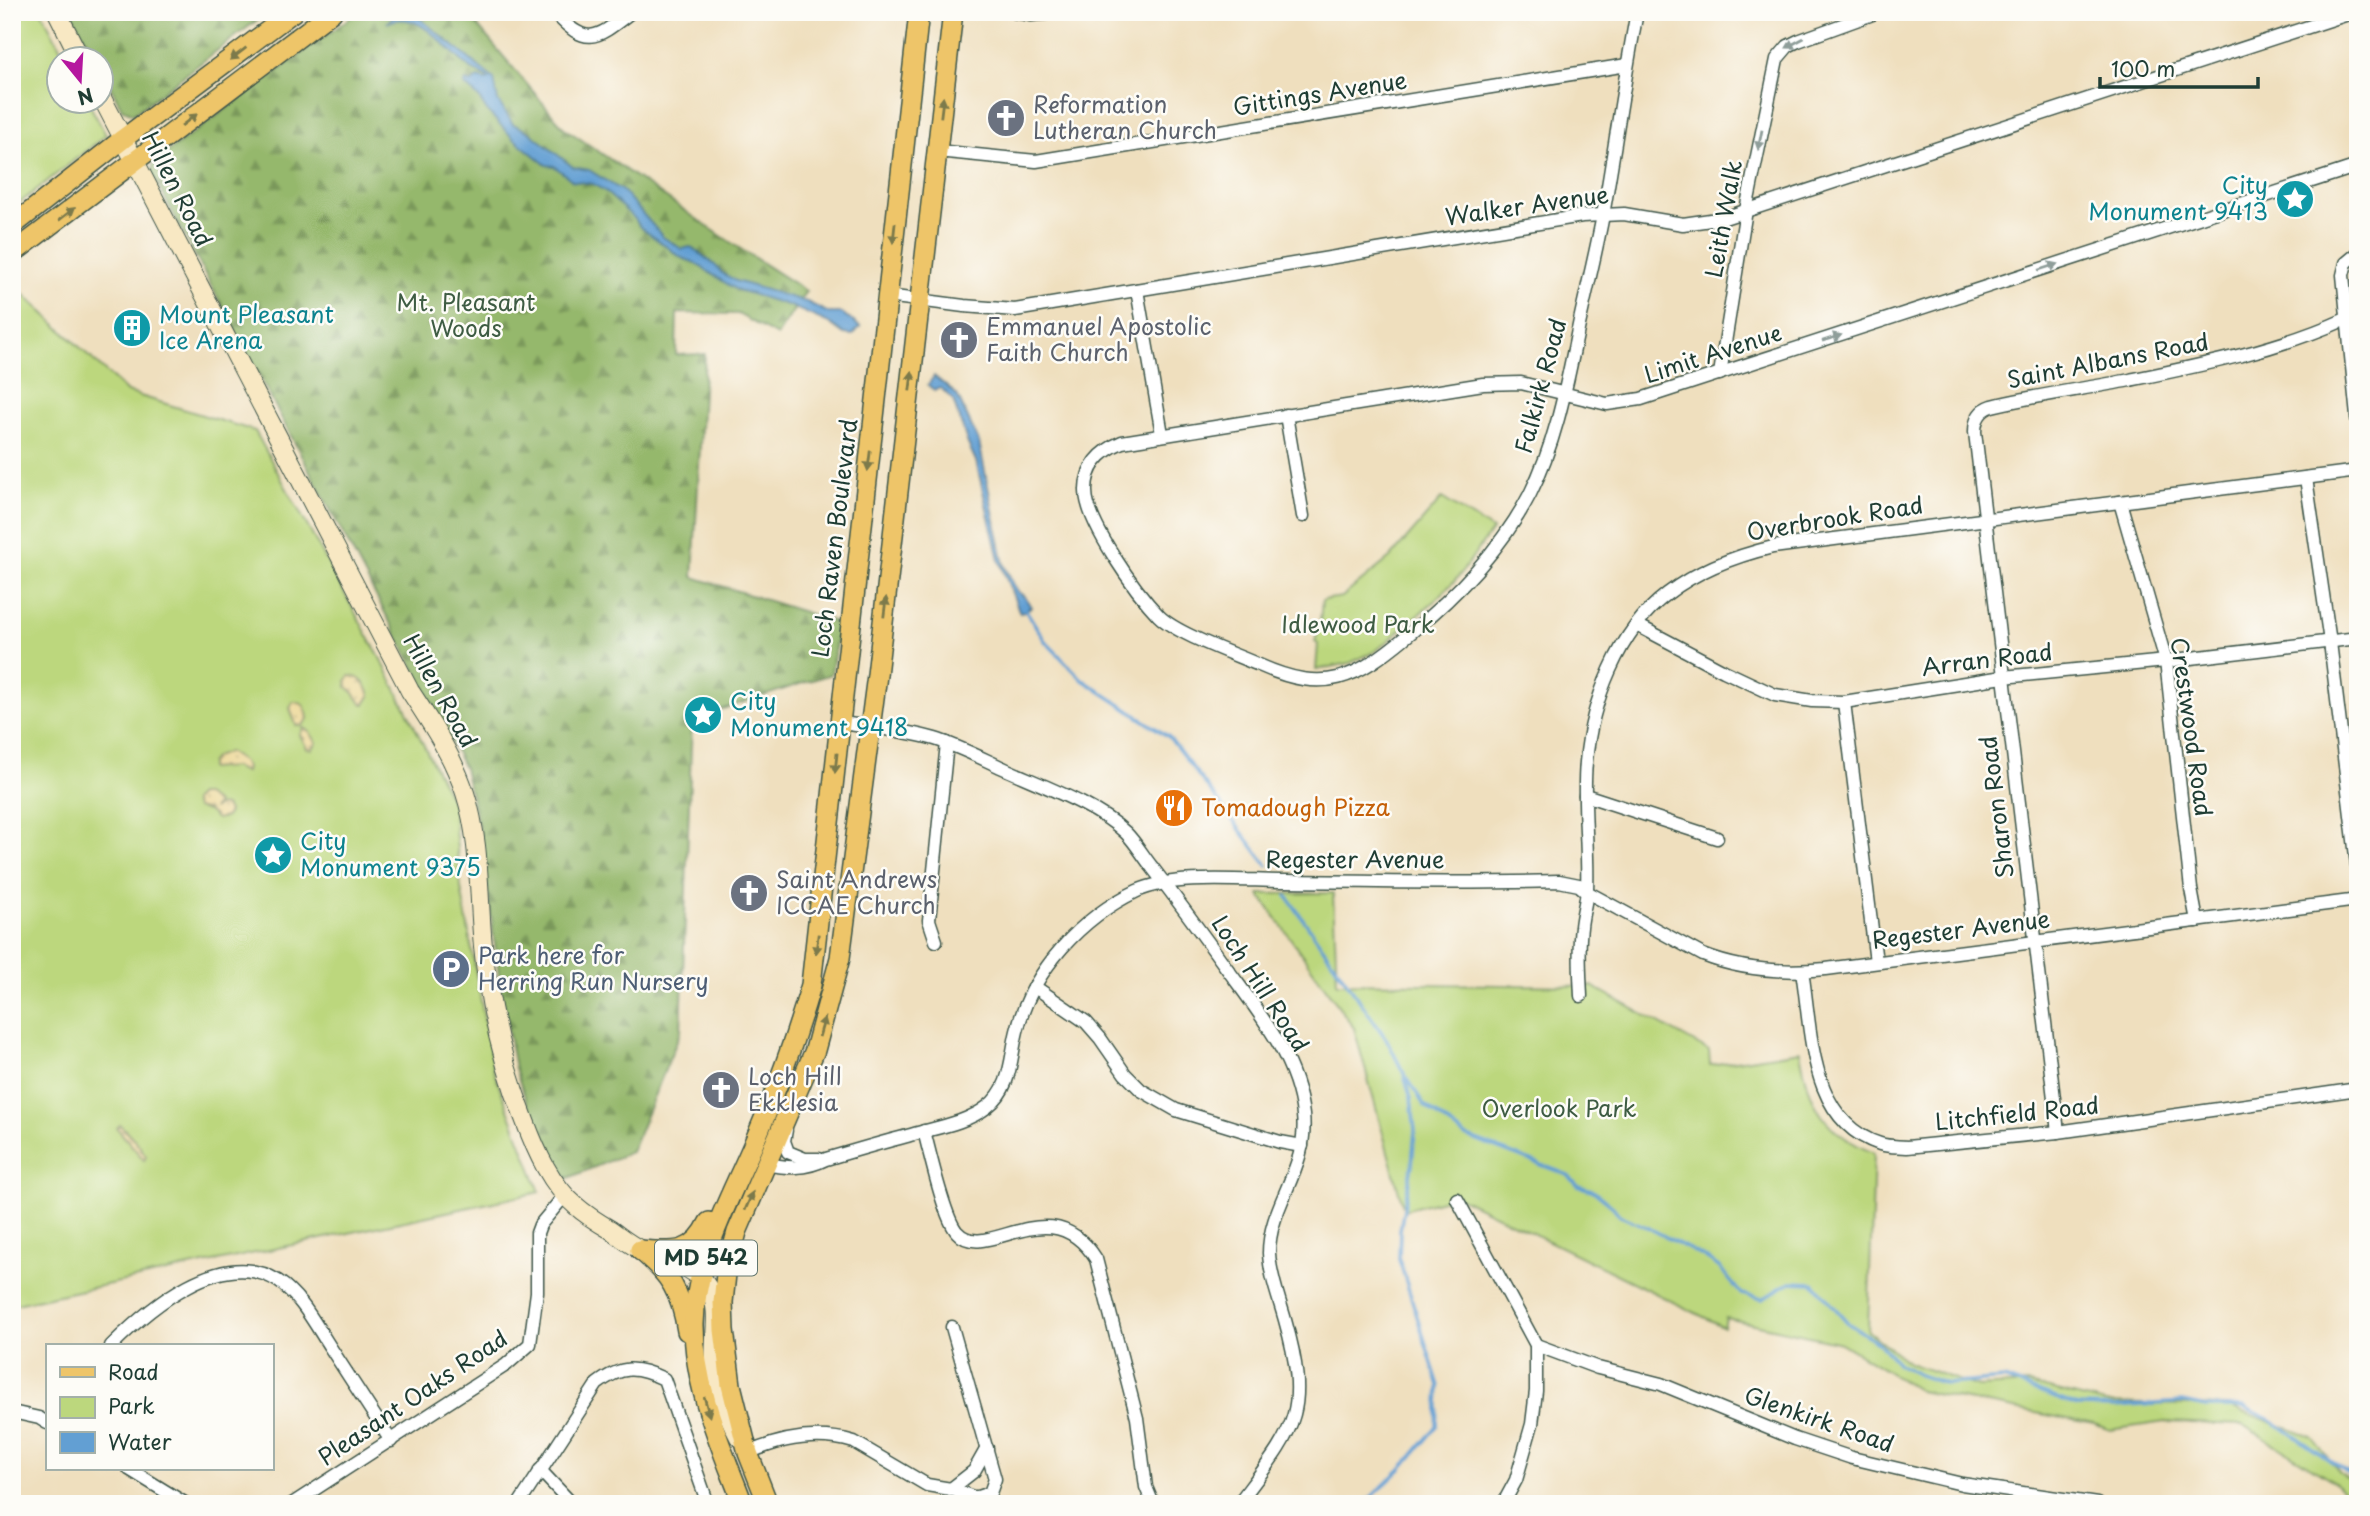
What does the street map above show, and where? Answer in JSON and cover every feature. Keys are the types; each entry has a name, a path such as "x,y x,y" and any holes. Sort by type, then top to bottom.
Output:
{"main road":[{"path":"12,226 293,12"},
{"path":"12,254 332,12"},
{"name":"Loch Raven Boulevard","path":"755,1163 800,1063 795,1041 811,985 919,12"},
{"path":"920,301 953,12"},
{"name":"MD 542","path":"743,1504 713,1427 700,1379 694,1327 695,1307 709,1245 723,1208 788,1113 815,1050 840,958 877,675 920,301"},
{"path":"831,803 848,809 861,801"},
{"path":"640,1250 672,1252 692,1245 703,1234 724,1188 755,1163"},
{"name":"MD 542","path":"755,1163 726,1274 724,1330 731,1385 748,1452 768,1504"},
{"path":"640,1250 665,1272 675,1288 685,1316 689,1343 700,1379"}],"street":[{"path":"57,12 75,46"},
{"path":"554,12 576,34 583,36 598,35 631,12"},
{"path":"1014,12 1031,15 1066,12"},
{"name":"Falkirk Road","path":"1086,488 1091,513 1114,555 1160,617 1180,630 1278,674 1297,680 1326,681 1347,676 1377,661 1442,606 1482,565 1508,530 1529,495 1555,429 1603,215 1637,12"},
{"name":"Leith Walk","path":"1720,374 1746,210 1777,59 1788,46 1878,12"},
{"name":"Walker Avenue","path":"887,296 1015,310 1582,216 1624,214 1683,223 1705,222 2354,12"},
{"name":"Gittings Avenue","path":"937,151 1036,161 1627,65"},
{"name":"Hillen Road","path":"111,116 410,691 436,732 462,785 475,846 483,946 501,1045 526,1124 551,1177 577,1208 640,1250 678,1263 701,1279"},
{"name":"Limit Avenue","path":"1086,488 1088,474 1110,447 1162,434 1483,384 1521,383 1607,404 1642,399 2358,166"},
{"path":"2358,253 2348,260 2343,271 2358,427"},
{"path":"1137,290 1162,434"},
{"name":"Saint Albans Road","path":"1985,518 1975,425 1979,415 1987,408 2218,360 2285,343 2346,319"},
{"path":"1286,415 1303,516"},
{"name":"Overbrook Road","path":"1581,996 1581,928 1587,892 1586,764 1595,711 1613,664 1637,625 1666,594 1710,568 1743,554 1802,543 2358,471"},
{"path":"2306,478 2330,642 2358,873"},
{"name":"Crestwood Road","path":"2120,502 2166,662 2191,889 2197,921"},
{"name":"Sharon Road","path":"1985,518 2058,1132"},
{"name":"Arran Road","path":"1637,625 1774,695 1790,699 1844,702 2003,677 2166,662 2358,638"},
{"path":"1844,702 1875,961"},
{"name":"Loch Hill Road","path":"840,723 932,738 947,743 1072,799 1125,832 1167,884 1282,1049 1301,1099 1304,1117 1302,1146 1293,1180 1272,1229 1269,1250 1271,1274 1297,1367 1297,1405 1281,1447 1238,1504"},
{"path":"936,941 929,920 947,743"},
{"path":"1585,795 1717,838"},
{"name":"Regester Avenue","path":"755,1163 805,1168 826,1159 964,1120 978,1113 1000,1094 1009,1073 1024,1008 1049,965 1076,932 1097,915 1137,891 1156,884 1204,880 1559,881 1579,885 1688,948 1718,961 1772,971 1802,971 2358,900"},
{"name":"Litchfield Road","path":"1802,971 1815,1059 1825,1094 1845,1123 1883,1145 1907,1147 2058,1132 2358,1089"},
{"path":"1035,987 1086,1022 1125,1074 1141,1090 1163,1104 1228,1126 1302,1146"},
{"name":"Regester Avenue","path":"788,1113 784,1140 788,1152 805,1159 826,1159"},
{"path":"924,1131 947,1212 961,1236 977,1241 1028,1228 1054,1227 1079,1239 1096,1259 1137,1418 1146,1487 1153,1504"},
{"name":"Pleasant Oaks Road","path":"292,1504 506,1365 530,1344 537,1292 537,1233 540,1225 565,1195"},
{"path":"1457,1199 1536,1345 1536,1391 1532,1424 1516,1479 1503,1504"},
{"path":"113,1344 161,1302 189,1285 233,1271 268,1276 289,1289 307,1312 391,1441"},
{"path":"701,1279 715,1301 715,1361 725,1410 748,1452 776,1441 799,1437 840,1438 854,1442 927,1485 978,1497 990,1493 995,1479 952,1326"},
{"name":"Glenkirk Road","path":"1536,1345 1598,1368 1661,1384 1795,1439 1852,1458 1962,1484 2097,1504"},
{"path":"519,1504 597,1384 620,1370 644,1370 664,1379 708,1504"},
{"path":"12,1412 44,1417"},
{"path":"951,1489 974,1471 987,1448"},
{"path":"131,1470 186,1504"},
{"path":"540,1470 572,1504"}],"green space":[{"path":"12,12 42,12 59,46 46,46 46,116 96,116 106,135 12,209"},
{"path":"71,12 268,12 133,114 122,109 116,97 116,46 89,46"},
{"name":"Mt. Pleasant Woods","path":"358,12 466,12 563,127 806,291 777,336 738,314 677,313 676,355 705,354 693,577 839,623 831,674 692,719 681,1031 631,1152 566,1179 542,1145 515,1069 501,990 480,832 464,768 419,677 151,172 154,162"},
{"path":"12,283 127,392 255,431 385,667 453,804 460,882 493,1070 540,1192 12,1305"},
{"name":"Idlewood Park","path":"1442,498 1492,530 1459,576 1439,597 1376,651 1350,663 1316,670 1318,644 1315,642 1322,600 1342,597 1390,558"},
{"name":"Overlook Park","path":"1333,893 1337,983 1592,986 1709,1051 1710,1065 1800,1051 1808,1086 1821,1114 1842,1136 1874,1153 1868,1331 1909,1363 1978,1387 2029,1384 2105,1403 2227,1406 2312,1437 2340,1473 2358,1485 2358,1504 2335,1482 2243,1425 2165,1422 2110,1430 2094,1424 1919,1391 1841,1343 1726,1318 1724,1327 1457,1196 1404,1210 1354,1028 1259,894"}],"sand":[{"path":"350,676 361,680 367,688 370,696 365,704 347,687 346,681"},
{"path":"293,702 302,704 306,709 308,719 302,726 296,725 290,708"},
{"path":"303,728 309,731 317,743 312,749 307,748 300,735"},
{"path":"228,752 243,762 245,772 233,767 210,769 210,763 215,757"},
{"path":"199,795 205,795 217,803 214,808 225,806 228,811 226,817 217,819 208,811 196,808 193,801"},
{"path":"120,1125 136,1141 146,1156 144,1160 117,1128"}],"water":[{"path":"397,12 406,15 412,12 494,79 498,101 513,124 528,131 573,167 589,170 624,192 663,237 682,249 693,248 722,273 736,281 807,302 829,313 842,313 860,327 853,335 844,334 829,323 790,306 735,289 693,262 682,258 640,227 606,192 593,184 573,181 554,166 546,165 514,139 464,84 477,78 489,79 470,68 421,26 399,20 387,23"},
{"path":"934,376 957,395 979,442 1004,565 1017,591 1031,607 1020,613 999,560 976,461 953,400 941,388 934,390 928,385"}],"waterway":[{"path":"1024,607 1045,641 1083,680 1169,737 1267,865"},
{"path":"1287,896 1387,1040 1424,1105 1465,1136 1568,1175 1578,1186 1592,1190 1620,1216 1647,1227 1719,1267 1741,1294 1763,1299 1790,1282 1813,1283 1849,1324 1879,1343 1898,1364 1919,1375 1947,1384 2004,1379 2078,1406 2115,1407 2182,1402 2206,1407 2244,1407 2271,1420 2353,1476 2358,1486"},
{"path":"1364,1504 1401,1469 1437,1426 1439,1386 1399,1259 1400,1230 1412,1165 1415,1130 1411,1098 1405,1079"}],"place":[{"name":"Reformation Lutheran Church","path":"1006,118"},
{"name":"City Monument 9413","path":"2295,199"},
{"name":"Mount Pleasant Ice Arena","path":"132,328"},
{"name":"Emmanuel Apostolic Faith Church","path":"959,340"},
{"name":"City Monument 9418","path":"703,715"},
{"name":"Tomadough Pizza","path":"1174,808"},
{"name":"City Monument 9375","path":"273,855"},
{"name":"Saint Andrews ICCAE Church","path":"749,893"},
{"name":"Park here for Herring Run Nursery","path":"451,969"},
{"name":"Loch Hill Ekklesia","path":"721,1090"}]}
